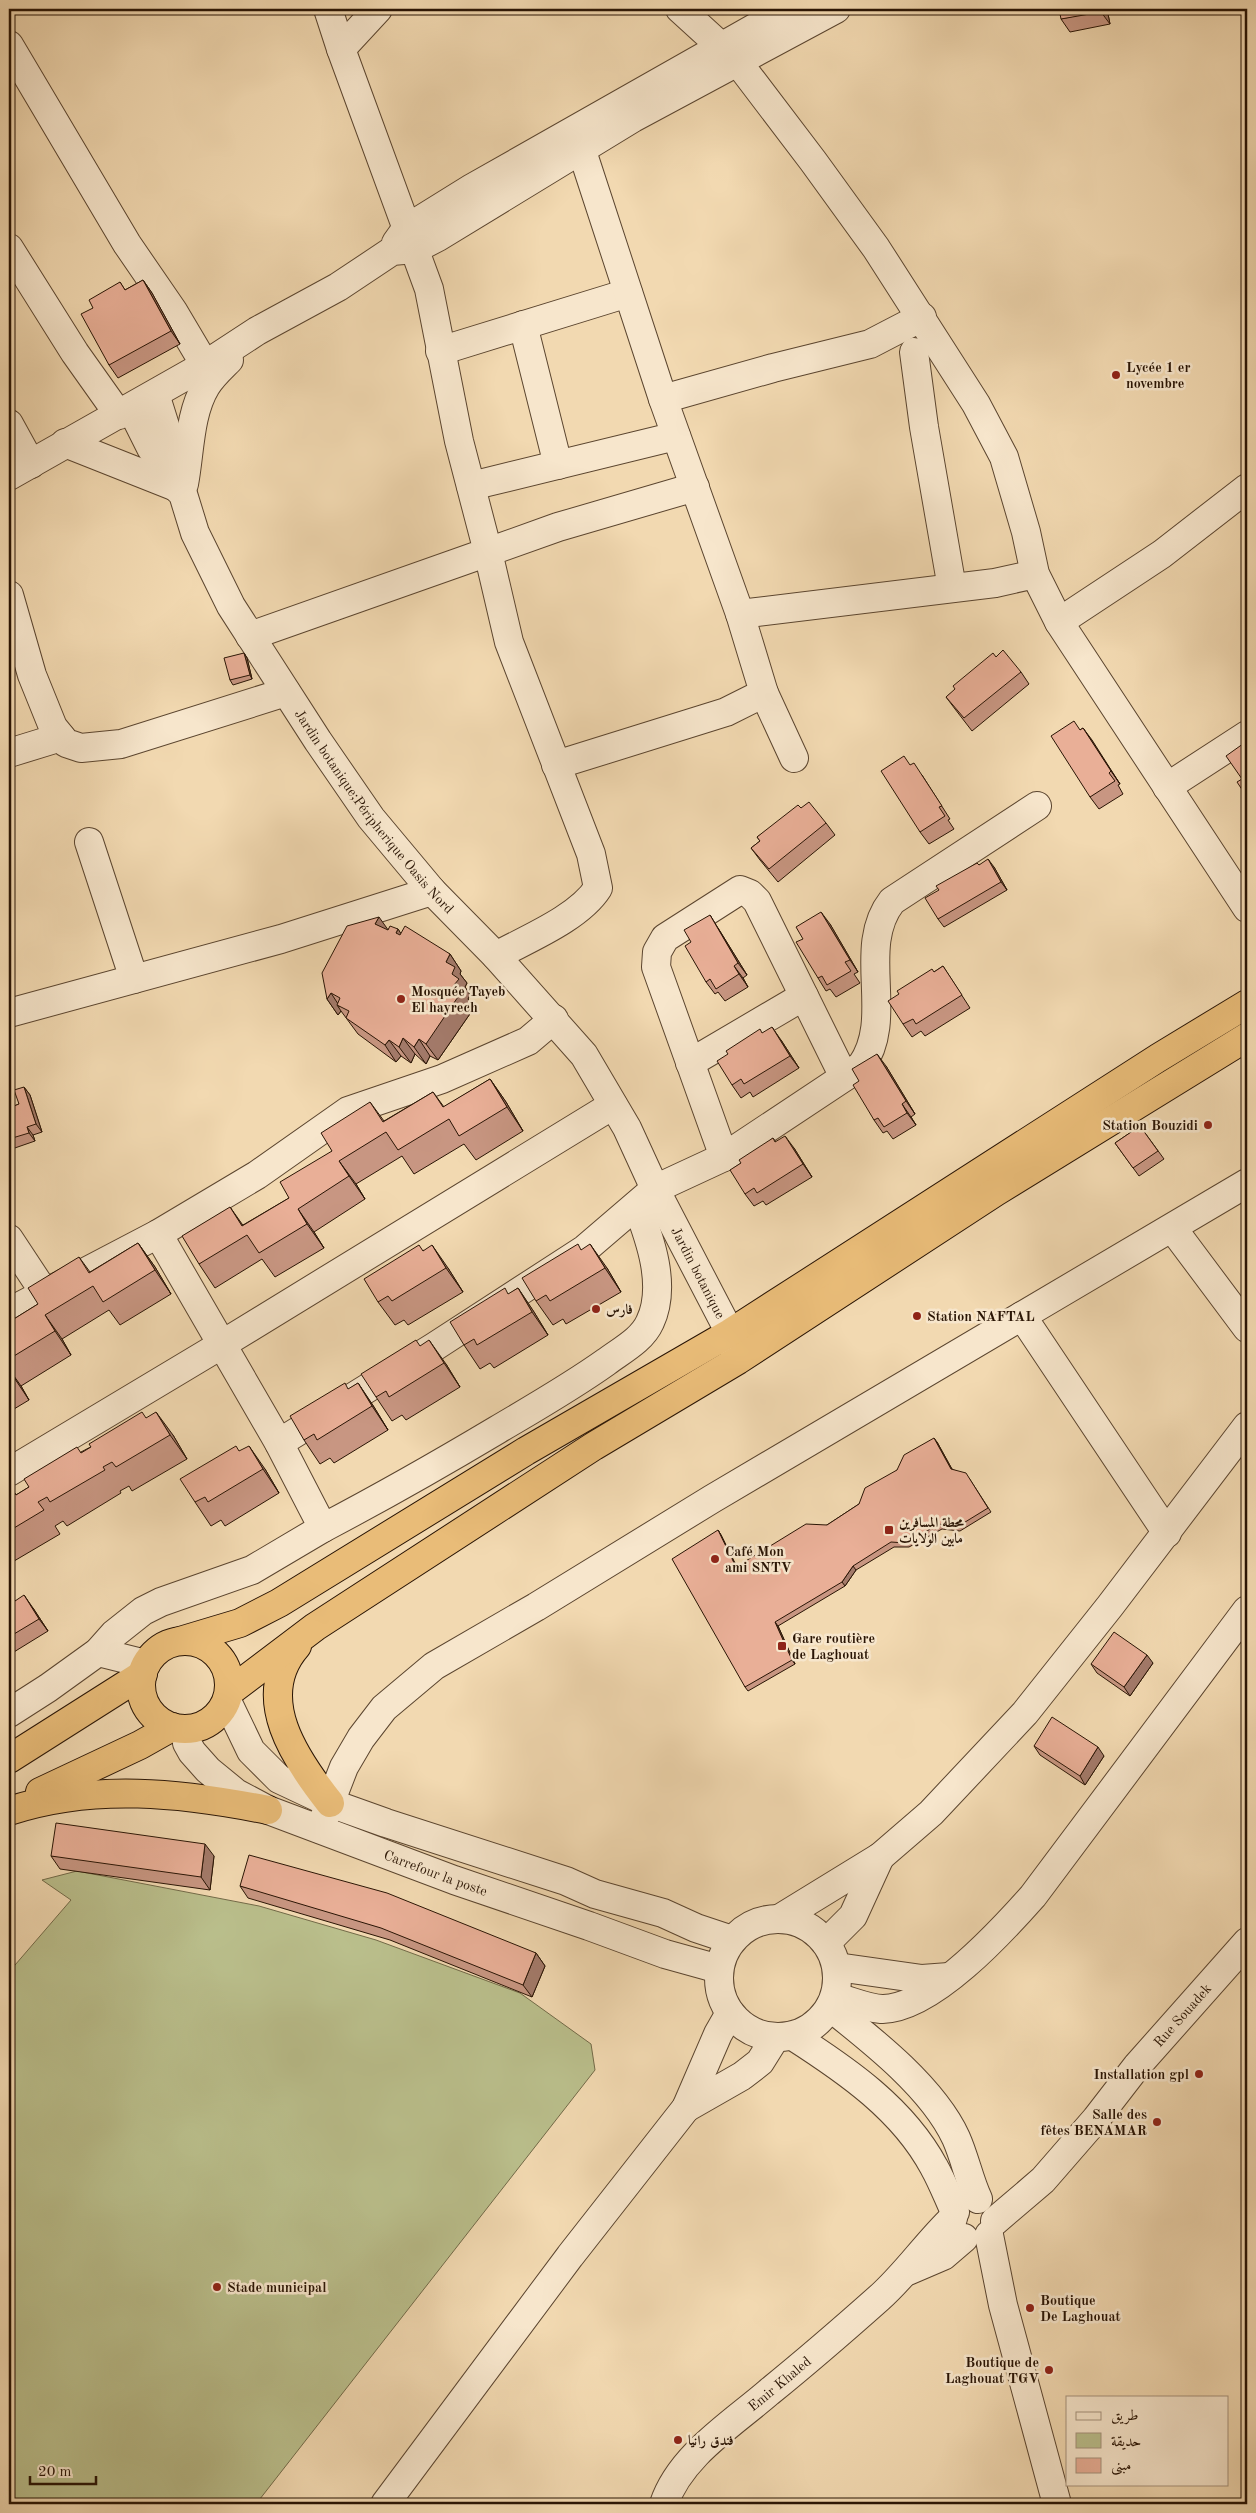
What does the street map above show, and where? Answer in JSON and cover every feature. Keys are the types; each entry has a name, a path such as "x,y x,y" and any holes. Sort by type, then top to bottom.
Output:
{"highway":[{"path":"9,1759 144,1669 158,1650 180,1641 240,1623 279,1603 526,1451 730,1333 1149,1064 1247,1004"},
{"path":"9,1806 178,1728 198,1727 210,1721 220,1712 228,1696 315,1627 594,1446 738,1360 997,1192 1247,1037"},
{"path":"315,1627 284,1663 279,1691 280,1708 284,1731 294,1753 330,1803"},
{"path":"180,1641 194,1642 206,1646 217,1654 227,1672 228,1696"},
{"path":"144,1669 141,1687 144,1700 150,1712 160,1721 178,1728"},
{"path":"9,1810 65,1796 93,1793 184,1796 268,1810"}],"street":[{"path":"328,9 404,243 429,289 440,351 509,642 591,854 598,888 590,900 552,926 496,956"},
{"path":"341,49 378,9"},
{"path":"680,9 729,53 813,161 922,317 976,404 1004,456 1026,532 1035,574 1060,622 1167,787 1240,878 1247,908"},
{"path":"404,243 516,190 729,53 788,9"},
{"path":"9,424 20,470 205,365 257,330 338,287 404,243 472,188 729,53 836,9"},
{"path":"9,46 127,244 173,311 205,365"},
{"path":"581,148 663,399 740,614 764,693 794,758"},
{"name":"Jardin botanique;Péripherique Oasis Nord","path":"9,248 16,275 125,411 150,448 181,488 194,533 216,578 286,692 371,818 432,891 496,956 584,1055 627,1128 646,1197"},
{"path":"440,351 628,293"},
{"path":"663,399 773,368 870,344 922,317"},
{"path":"523,325 558,465"},
{"path":"181,488 194,418 205,387 257,330"},
{"path":"870,344 914,352 944,353"},
{"path":"914,352 924,427 952,588"},
{"path":"155,394 181,488"},
{"path":"471,486 676,436"},
{"path":"65,444 181,488"},
{"path":"250,636 558,527 695,487"},
{"path":"1060,622 1162,554 1247,488"},
{"path":"740,614 995,583 1035,574"},
{"path":"9,595 32,674 53,727 66,743 81,748 121,744 286,692"},
{"path":"556,765 726,712 764,693"},
{"path":"1167,787 1247,735"},
{"path":"9,754 61,737"},
{"path":"279,1442 402,1367 584,1249 646,1197 724,1157 861,1066 876,1035 877,943 884,912 892,901 1037,806"},
{"path":"89,842 134,979"},
{"path":"724,1157 656,967 657,952 665,938 740,890 750,894 757,901 844,1077"},
{"path":"9,1013 281,939 432,891"},
{"path":"690,1062 804,996"},
{"path":"9,1312 158,1234 257,1175 348,1111 442,1079 528,1040 554,1020"},
{"path":"9,1472 222,1345 613,1105"},
{"path":"320,1829 344,1767 371,1724 384,1708 434,1666 1247,1183"},
{"path":"9,1713 98,1652 121,1628 143,1610 252,1570 323,1528 405,1485 576,1383 640,1337 650,1324 656,1308 656,1272 649,1236 646,1197"},
{"name":"Jardin botanique","path":"646,1197 730,1333 738,1360"},
{"path":"1173,1228 1247,1328"},
{"path":"158,1234 279,1442 323,1528"},
{"path":"9,1239 44,1292"},
{"path":"1022,1316 1166,1533"},
{"path":"779,1919 880,1857 931,1814 1025,1713 1247,1426"},
{"path":"833,2002 882,2009 917,2000 949,1977 996,1938 1033,1896 1247,1610"},
{"path":"98,1652 144,1669"},
{"path":"228,1696 251,1752 279,1779 330,1803 496,1860 566,1880 595,1894 663,1914 732,1940"},
{"name":"Carrefour la poste","path":"178,1728 192,1752 208,1770 236,1793 268,1810 454,1880 665,1954 719,1969"},
{"path":"686,2108 742,2076 760,2062 784,2037 815,2025 833,2002 831,1955 853,1916 880,1857"},
{"path":"949,1977 922,1979 831,1955 813,1930 797,1922 779,1919 761,1921 745,1928 732,1940 724,1953 719,1969 718,1984 722,1999 730,2013 742,2026 758,2034 784,2037 854,2078 894,2114 933,2165 972,2223 1000,2285 1021,2376 1057,2504"},
{"name":"Rue Souadek","path":"972,2223 1043,2180 1096,2119 1137,2066 1247,1942"},
{"path":"833,2002 900,2065 934,2105 956,2138 970,2182 972,2223"},
{"path":"385,2504 570,2256 686,2108 718,2034 730,2013"},
{"name":"Emir Khaled","path":"906,2272 943,2256 972,2223"},
{"name":"Emir Khaled","path":"664,2504 683,2468 725,2429 845,2328 906,2272 932,2237 972,2223"}],"green space":[{"name":"Stade municipal","path":"77,1871 259,1906 376,1940 520,1993 591,2044 595,2070 256,2504 9,2504 9,1972 71,1900 42,1880"}],"building":[{"path":"1059,9 1101,9 1101,12 1061,19"},
{"path":"143,280 171,331 109,365 81,314 93,308 89,300 120,282 125,290"},
{"path":"1003,650 1021,672 964,718 946,697 955,689 953,686 993,653 996,657"},
{"path":"244,653 250,675 230,680 224,658"},
{"path":"1074,721 1080,730 1083,728 1111,771 1109,773 1115,781 1090,797 1051,736"},
{"path":"1247,741 1247,797 1237,782 1242,779 1226,756"},
{"path":"904,756 910,765 914,763 942,806 939,807 945,816 920,832 881,771"},
{"path":"809,802 826,823 769,869 751,848 760,841 757,837 798,805 801,808"},
{"path":"988,859 1001,882 938,919 925,898 939,890 936,886 977,863 979,865"},
{"path":"821,912 850,960 845,962 851,971 827,985 822,976 818,978 796,942 803,939 796,927"},
{"path":"710,915 738,963 734,966 739,974 716,989 710,979 706,982 685,946 691,942 684,930"},
{"name":"Mosquée Tayeb El hayrech","path":"379,917 375,924 388,930 390,926 398,929 396,933 400,935 405,926 450,954 446,962 455,967 452,974 459,979 454,985 462,991 426,1044 419,1039 414,1047 403,1038 399,1047 389,1040 385,1045 346,1018 349,1011 337,1005 340,998 331,993 327,999 322,973 347,926"},
{"path":"943,966 962,995 916,1024 913,1019 903,1024 888,1001 899,994 897,991 932,969 934,972"},
{"path":"772,1027 790,1056 744,1084 741,1079 732,1085 717,1061 728,1054 726,1051 760,1029 762,1033"},
{"path":"877,1054 906,1101 902,1104 907,1113 884,1127 878,1118 874,1120 853,1085 859,1081 852,1069"},
{"path":"490,1079 507,1107 459,1136 449,1119 398,1150 386,1132 339,1161 349,1176 298,1209 307,1224 259,1253 247,1235 199,1264 182,1236 230,1207 242,1226 289,1198 280,1182 332,1151 321,1133 370,1102 383,1122 433,1092 443,1107"},
{"path":"24,1087 36,1124 27,1127 29,1133 9,1139 9,1108 19,1104 14,1090"},
{"path":"1140,1126 1158,1151 1133,1168 1115,1143"},
{"path":"785,1136 803,1164 757,1193 754,1188 745,1194 730,1170 741,1163 739,1160 773,1138 775,1142"},
{"path":"138,1243 155,1270 103,1302 93,1286 45,1315 55,1331 9,1359 9,1322 38,1304 28,1288 79,1257 89,1273"},
{"path":"578,1244 581,1250 590,1244 605,1268 550,1301 546,1295 536,1301 522,1278"},
{"path":"419,1245 423,1251 432,1245 446,1268 392,1301 388,1296 378,1302 364,1279"},
{"path":"505,1288 508,1294 518,1288 532,1312 477,1345 474,1339 464,1345 450,1322"},
{"path":"416,1340 420,1346 429,1340 444,1363 389,1397 386,1391 376,1397 361,1374"},
{"path":"9,1370 13,1376 9,1379"},
{"path":"345,1383 348,1389 358,1383 372,1406 317,1440 314,1434 304,1440 290,1416"},
{"path":"142,1412 146,1418 156,1412 170,1435 116,1467 112,1462 103,1467 105,1470 50,1502 47,1497 38,1502 44,1510 9,1531 9,1492 13,1490 16,1495 29,1487 24,1479 77,1447 81,1453 91,1447 89,1444"},
{"path":"934,1438 951,1469 966,1473 988,1508 957,1527 939,1524 906,1543 891,1542 853,1566 842,1582 775,1622 792,1660 745,1687 672,1559 718,1530 736,1567 806,1524 827,1525 859,1504 865,1488 897,1470 904,1455"},
{"path":"236,1446 239,1451 249,1446 263,1469 208,1502 205,1497 195,1502 180,1479"},
{"path":"12,1595 15,1601 24,1595 39,1619 9,1637 9,1597"},
{"path":"1114,1632 1147,1655 1124,1687 1091,1664"},
{"path":"1052,1717 1098,1747 1080,1776 1034,1746"},
{"path":"56,1823 205,1844 201,1877 51,1856"},
{"path":"249,1855 387,1893 536,1953 523,1985 381,1928 240,1886"}],"place":[{"name":"Lycée 1 er novembre","path":"1116,375"},
{"name":"Mosquée Tayeb El hayrech","path":"401,999"},
{"name":"Station Bouzidi","path":"1208,1125"},
{"name":"فارس","path":"596,1309"},
{"name":"Station NAFTAL","path":"917,1316"},
{"name":"محطة المسافرين مابين الولايات","path":"889,1530"},
{"name":"Café Mon ami SNTV","path":"715,1559"},
{"name":"Gare routière de Laghouat","path":"782,1646"},
{"name":"Installation gpl","path":"1199,2074"},
{"name":"Salle des fêtes BENAMAR","path":"1157,2122"},
{"name":"Stade municipal","path":"217,2287"},
{"name":"Boutique De Laghouat","path":"1030,2308"},
{"name":"Boutique de Laghouat TGV","path":"1049,2370"},
{"name":"فندق رانيا","path":"678,2440"}]}
